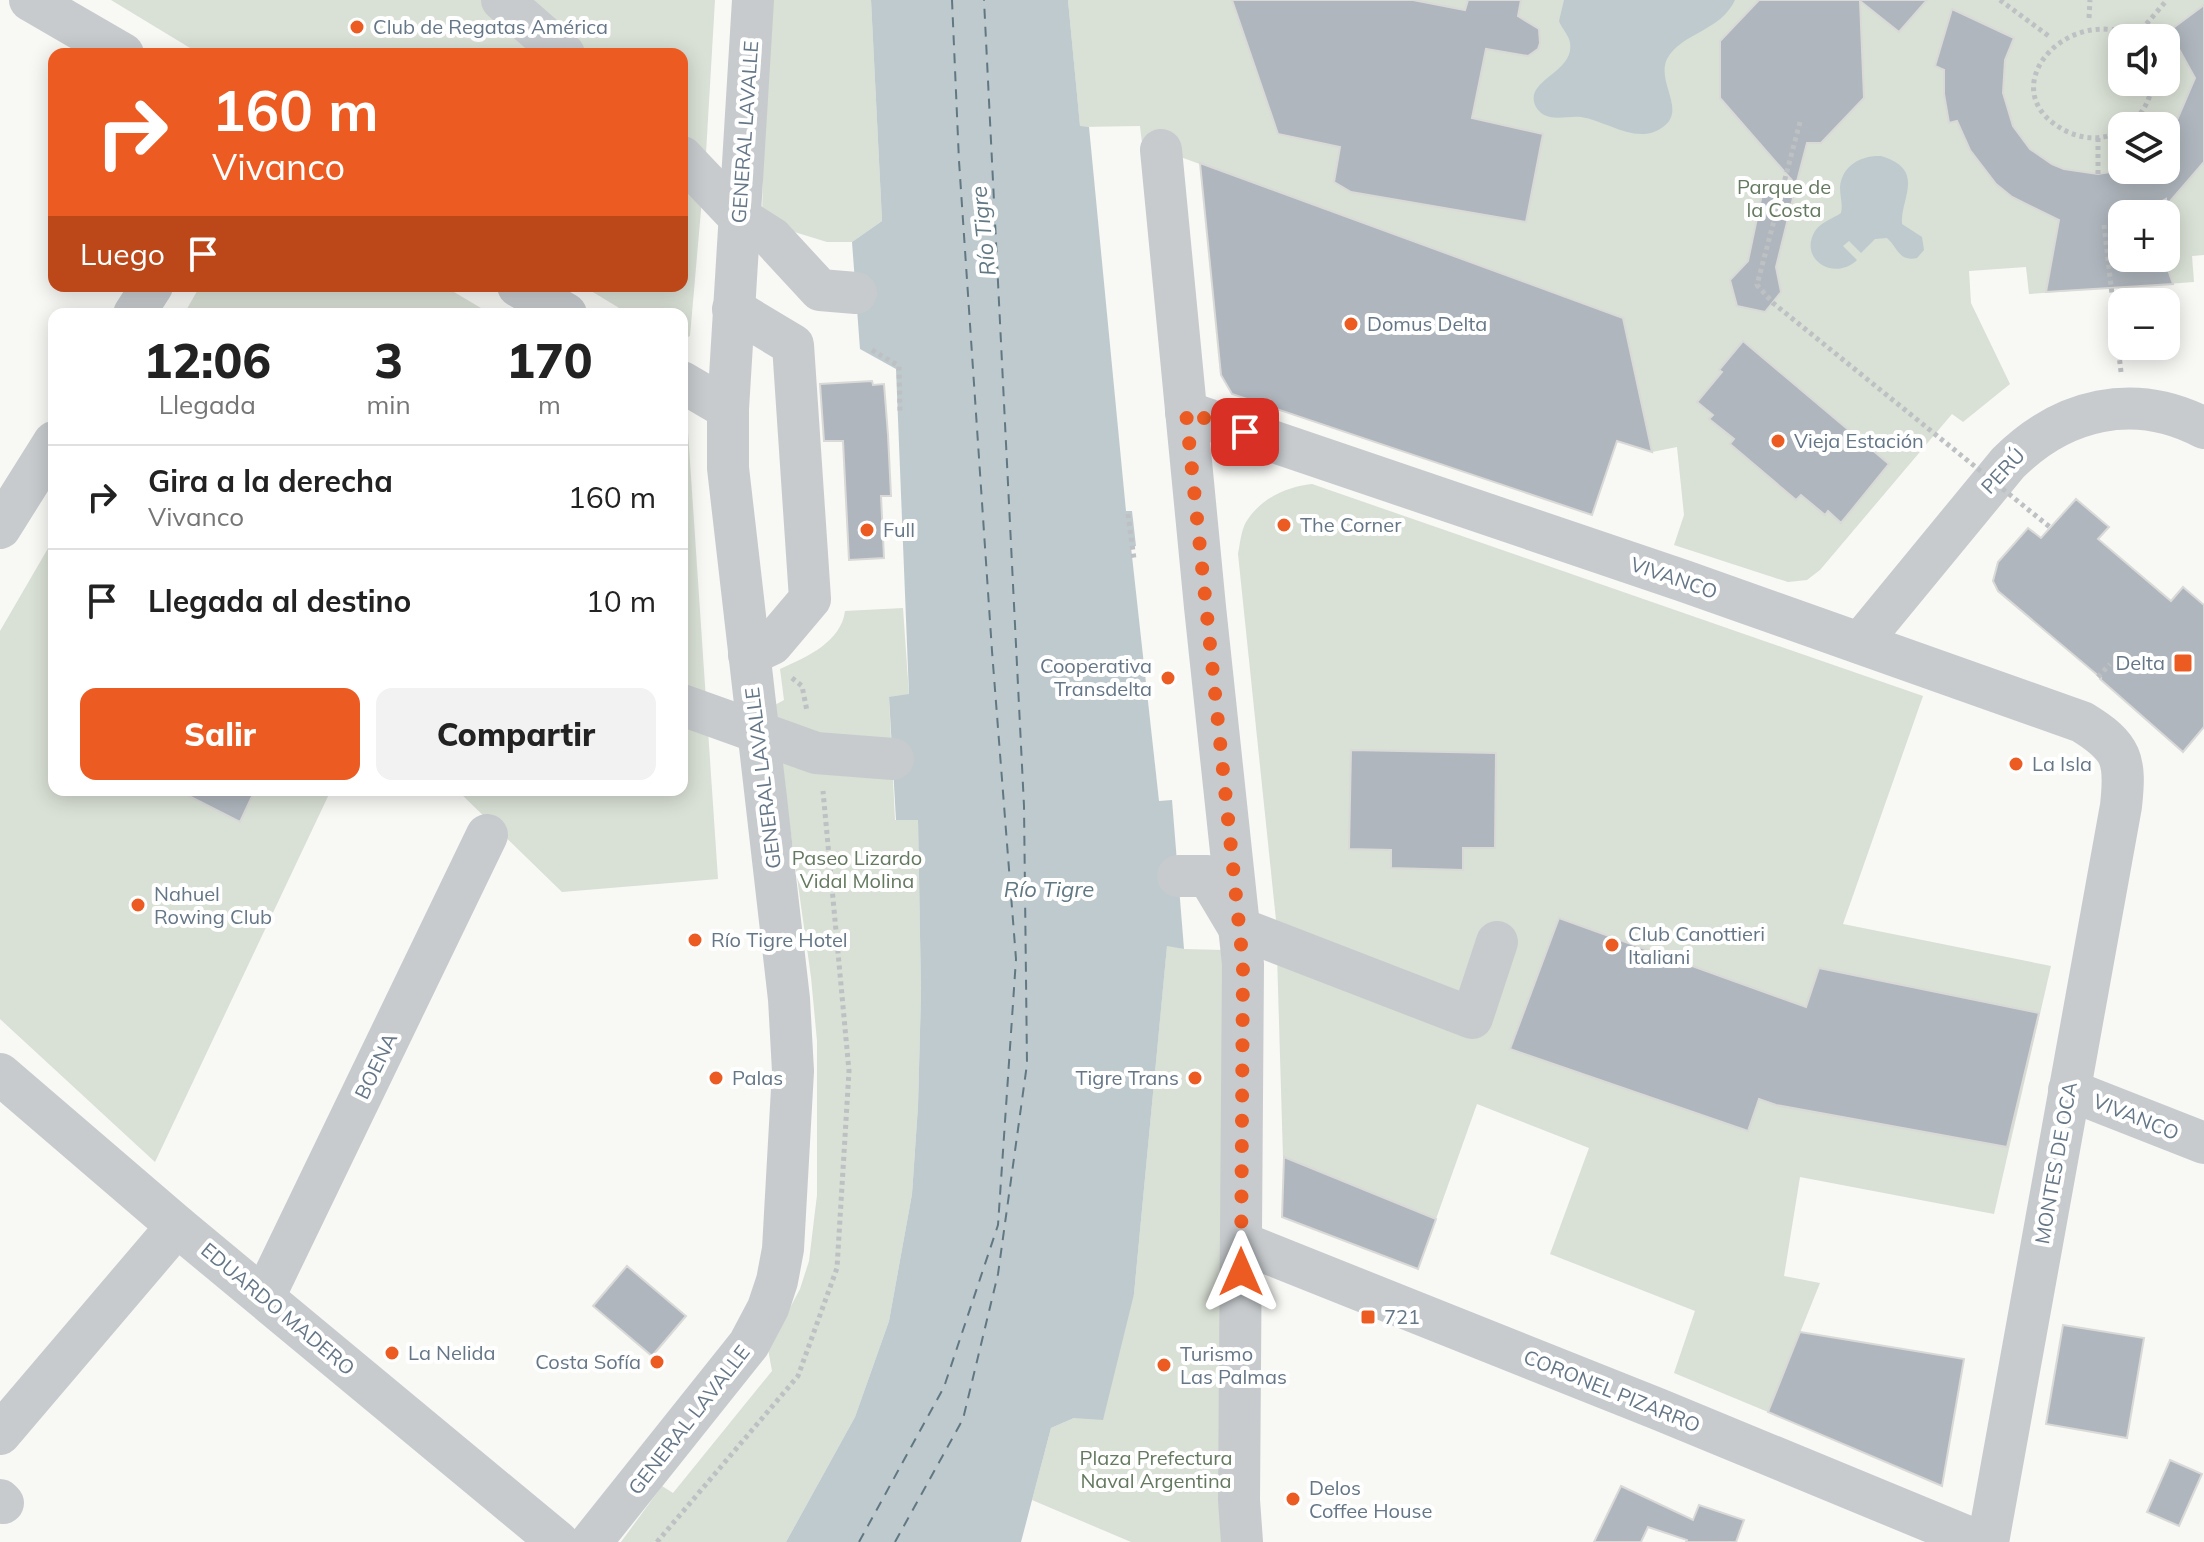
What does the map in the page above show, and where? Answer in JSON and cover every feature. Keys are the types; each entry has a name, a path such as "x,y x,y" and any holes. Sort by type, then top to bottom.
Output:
{"street":[{"path":"30,0 113,48"},
{"path":"502,0 557,48"},
{"name":"GENERAL LAVALLE","path":"591,1542 749,1344 768,1308 783,1249 793,1071 789,999 728,468 733,309 753,0"},
{"path":"1161,150 1239,928 1243,1004 1239,1500 1242,1542"},
{"path":"688,163 739,217 772,238 820,290 856,293"},
{"path":"528,292 556,308"},
{"path":"733,309 793,345 810,599 772,644 749,655"},
{"path":"688,386 728,409"},
{"name":"PERÚ","path":"1860,643 1980,495 2025,446 2047,430 2083,415 2125,409 2162,413 2204,428"},
{"name":"VIVANCO","path":"1186,412 1690,566 1860,643 2082,722 2112,743 2120,755 2124,767 2123,785"},
{"path":"0,528 48,452"},
{"path":"688,707 816,753 893,759"},
{"name":"MONTES DE OCA","path":"1988,1542 2123,785"},
{"name":"BOENA","path":"264,1297 487,835"},
{"path":"1178,876 1208,876 1239,928 1472,1018 1497,942"},
{"name":"EDUARDO MADERO","path":"0,1074 177,1226 558,1542"},
{"name":"VIVANCO","path":"2069,1090 2204,1143"},
{"path":"0,1434 177,1226"},
{"name":"CORONEL PIZARRO","path":"1242,1243 1980,1542"}],"path":[{"path":"2000,0 2048,40 2057,30"},
{"path":"2089,18 2090,0"},
{"path":"2148,24 2167,0"},
{"path":"2081,20 2098,19"},
{"path":"2042,49 2033,74 2035,91 2041,107 2051,120 2081,137 2098,138 2108,135"},
{"path":"1800,122 1757,285 1773,303 2051,528"},
{"path":"2098,138 2098,174"},
{"path":"2104,225 2125,409"},
{"path":"872,350 899,366 900,412"},
{"path":"1128,514 1134,559"},
{"path":"2098,677 2110,664"}],"green space":[{"path":"111,0 715,0 690,336 688,308 619,308 593,292 688,292 688,48 190,48"},
{"path":"772,0 871,0 882,221 852,242 827,242 762,222 764,117"},
{"name":"Parque de la Costa","path":"1068,0 2204,0 2204,255 2192,256 2194,282 2029,294 2026,267 1969,271 1971,303 2010,384 1963,422 1952,414 1820,570 1807,580 1788,582 1674,545 1684,515 1677,447 1652,452 1623,318 1142,143 1140,126 1080,127"},
{"path":"197,292 454,292 481,308 187,308"},
{"path":"688,432 718,879 562,892 463,796 688,796"},
{"name":"Club Canottieri Italiani","path":"1312,484 1923,696 1843,924 2051,966 1994,1214 1800,1177 1784,1276 1820,1283 1768,1412 1674,1373 1695,1311 1550,1254 1589,1148 1477,1104 1436,1219 1283,1157 1276,920 1238,554 1244,526 1259,506 1284,491"},
{"name":"Nahuel Rowing Club","path":"48,548 48,796 328,796 155,1162 0,1019 0,631"},
{"name":"Paseo Lizardo Vidal Molina","path":"903,608 909,695 889,698 895,820 918,819 921,993 912,1194 889,1321 855,1417 786,1542 621,1542 662,1486 673,1493 772,1371 768,1349 800,1289 809,1261 817,1195 817,1041 773,706 784,700 780,669 811,654 830,640 845,611"},
{"name":"Plaza Prefectura Naval Argentina","path":"1167,945 1184,949 1223,950 1228,1542 1131,1542 1032,1500 1051,1428 1074,1418 1134,1294"}],"water":[{"name":"Río Tigre","path":"871,0 1068,0 1080,126 1089,127 1126,511 1132,511 1136,546 1131,547 1159,801 1172,800 1184,949 1167,946 1134,1294 1103,1420 1074,1418 1051,1428 1021,1542 786,1542 855,1417 889,1321 912,1194 918,1106 921,993 918,820 896,820 889,697 909,694 896,369 860,349 852,242 882,221"},
{"path":"1564,0 1735,0 1720,19 1682,43 1667,59 1665,77 1672,104 1670,120 1663,127 1643,134 1622,131 1581,117 1551,117 1536,107 1536,90 1565,62 1569,53 1570,43 1559,21"},
{"path":"1881,156 1895,162 1907,177 1902,224 1922,237 1924,250 1917,258 1906,258 1887,238 1875,239 1861,253 1849,241 1843,246 1857,260 1838,269 1821,264 1811,250 1811,241 1817,228 1841,213 1840,187 1845,173 1860,160"}],"building":[{"path":"1232,0 1413,0 1465,10 1468,0 1521,0 1518,16 1539,29 1538,49 1528,56 1486,49 1472,118 1543,134 1526,222 1351,192 1334,182 1340,147 1278,134"},
{"path":"1759,0 1927,0 1899,32 1860,1 1864,98 1821,143 1807,143 1796,185 1720,98 1720,41"},
{"path":"2204,5 2204,162 2171,200 2108,200 2108,272 2169,272 2173,284 2046,292 2059,220 2012,197 1996,184 1970,150 1957,121 1949,123 1944,70 1935,66 1952,9 2014,38 2005,60 2003,93 2013,126 2030,149 2064,169 2098,174 2108,172 2108,184 2180,184 2180,113 2195,78 2180,51 2178,24"},
{"path":"1200,163 1623,318 1652,452 1617,441 1592,515 1232,394 1221,375"},
{"path":"1765,180 1796,186 1776,267 1781,292 1765,312 1737,306 1730,280 1748,261"},
{"name":"Vieja Estación","path":"1743,341 1889,464 1841,523 1828,511 1825,515 1801,495 1796,500 1730,444 1734,439 1709,419 1713,415 1697,402"},
{"path":"872,381 873,385 884,384 888,435 891,496 881,496 884,558 849,560 843,441 824,441 820,384"},
{"path":"2076,499 2109,527 2098,539 2171,601 2183,587 2204,605 2204,727 2183,752 1998,591 1993,581 1998,562 2028,528 2041,538"},
{"path":"1351,750 1496,753 1495,848 1463,848 1463,870 1391,868 1391,850 1349,849"},
{"path":"189,796 252,796 240,822"},
{"path":"1559,918 1806,1007 1819,968 2039,1013 2007,1147 1776,1105 1759,1099 1748,1131 1510,1049"},
{"path":"1284,1157 1436,1219 1418,1269 1282,1217"},
{"path":"627,1266 686,1316 652,1356 593,1306"},
{"path":"2063,1325 2144,1338 2127,1438 2046,1424"},
{"path":"1800,1332 1964,1359 1942,1486 1768,1412"},
{"path":"2170,1460 2202,1474 2179,1526 2147,1512"},
{"path":"1621,1486 1693,1520 1699,1505 1744,1520 1736,1542 1686,1542 1648,1527 1641,1542 1594,1542"}],"ferry route":[{"path":"859,1542 944,1387 998,1225 1016,959 959,161 952,0"},
{"path":"895,1542 963,1419 998,1274 1027,1064 1024,806 984,0"}],"place":[{"name":"Club de Regatas América","path":"357,27"},
{"name":"Domus Delta","path":"1351,324"},
{"name":"Vieja Estación","path":"1778,441"},
{"name":"The Corner","path":"1284,525"},
{"name":"Full","path":"867,530"},
{"name":"Delta","path":"2183,663"},
{"name":"Cooperativa Transdelta","path":"1168,678"},
{"name":"La Isla","path":"2016,764"},
{"name":"Nahuel Rowing Club","path":"138,905"},
{"name":"Río Tigre Hotel","path":"695,940"},
{"name":"Club Canottieri Italiani","path":"1612,945"},
{"name":"Palas","path":"716,1078"},
{"name":"Tigre Trans","path":"1195,1078"},
{"name":"721","path":"1368,1317"},
{"name":"La Nelida","path":"392,1353"},
{"name":"Costa Sofía","path":"657,1362"},
{"name":"Turismo Las Palmas","path":"1164,1365"},
{"name":"Delos Coffee House","path":"1293,1499"}],"route":[{"path":"1241,1272 1243,964 1186,412 1245,432"}]}
